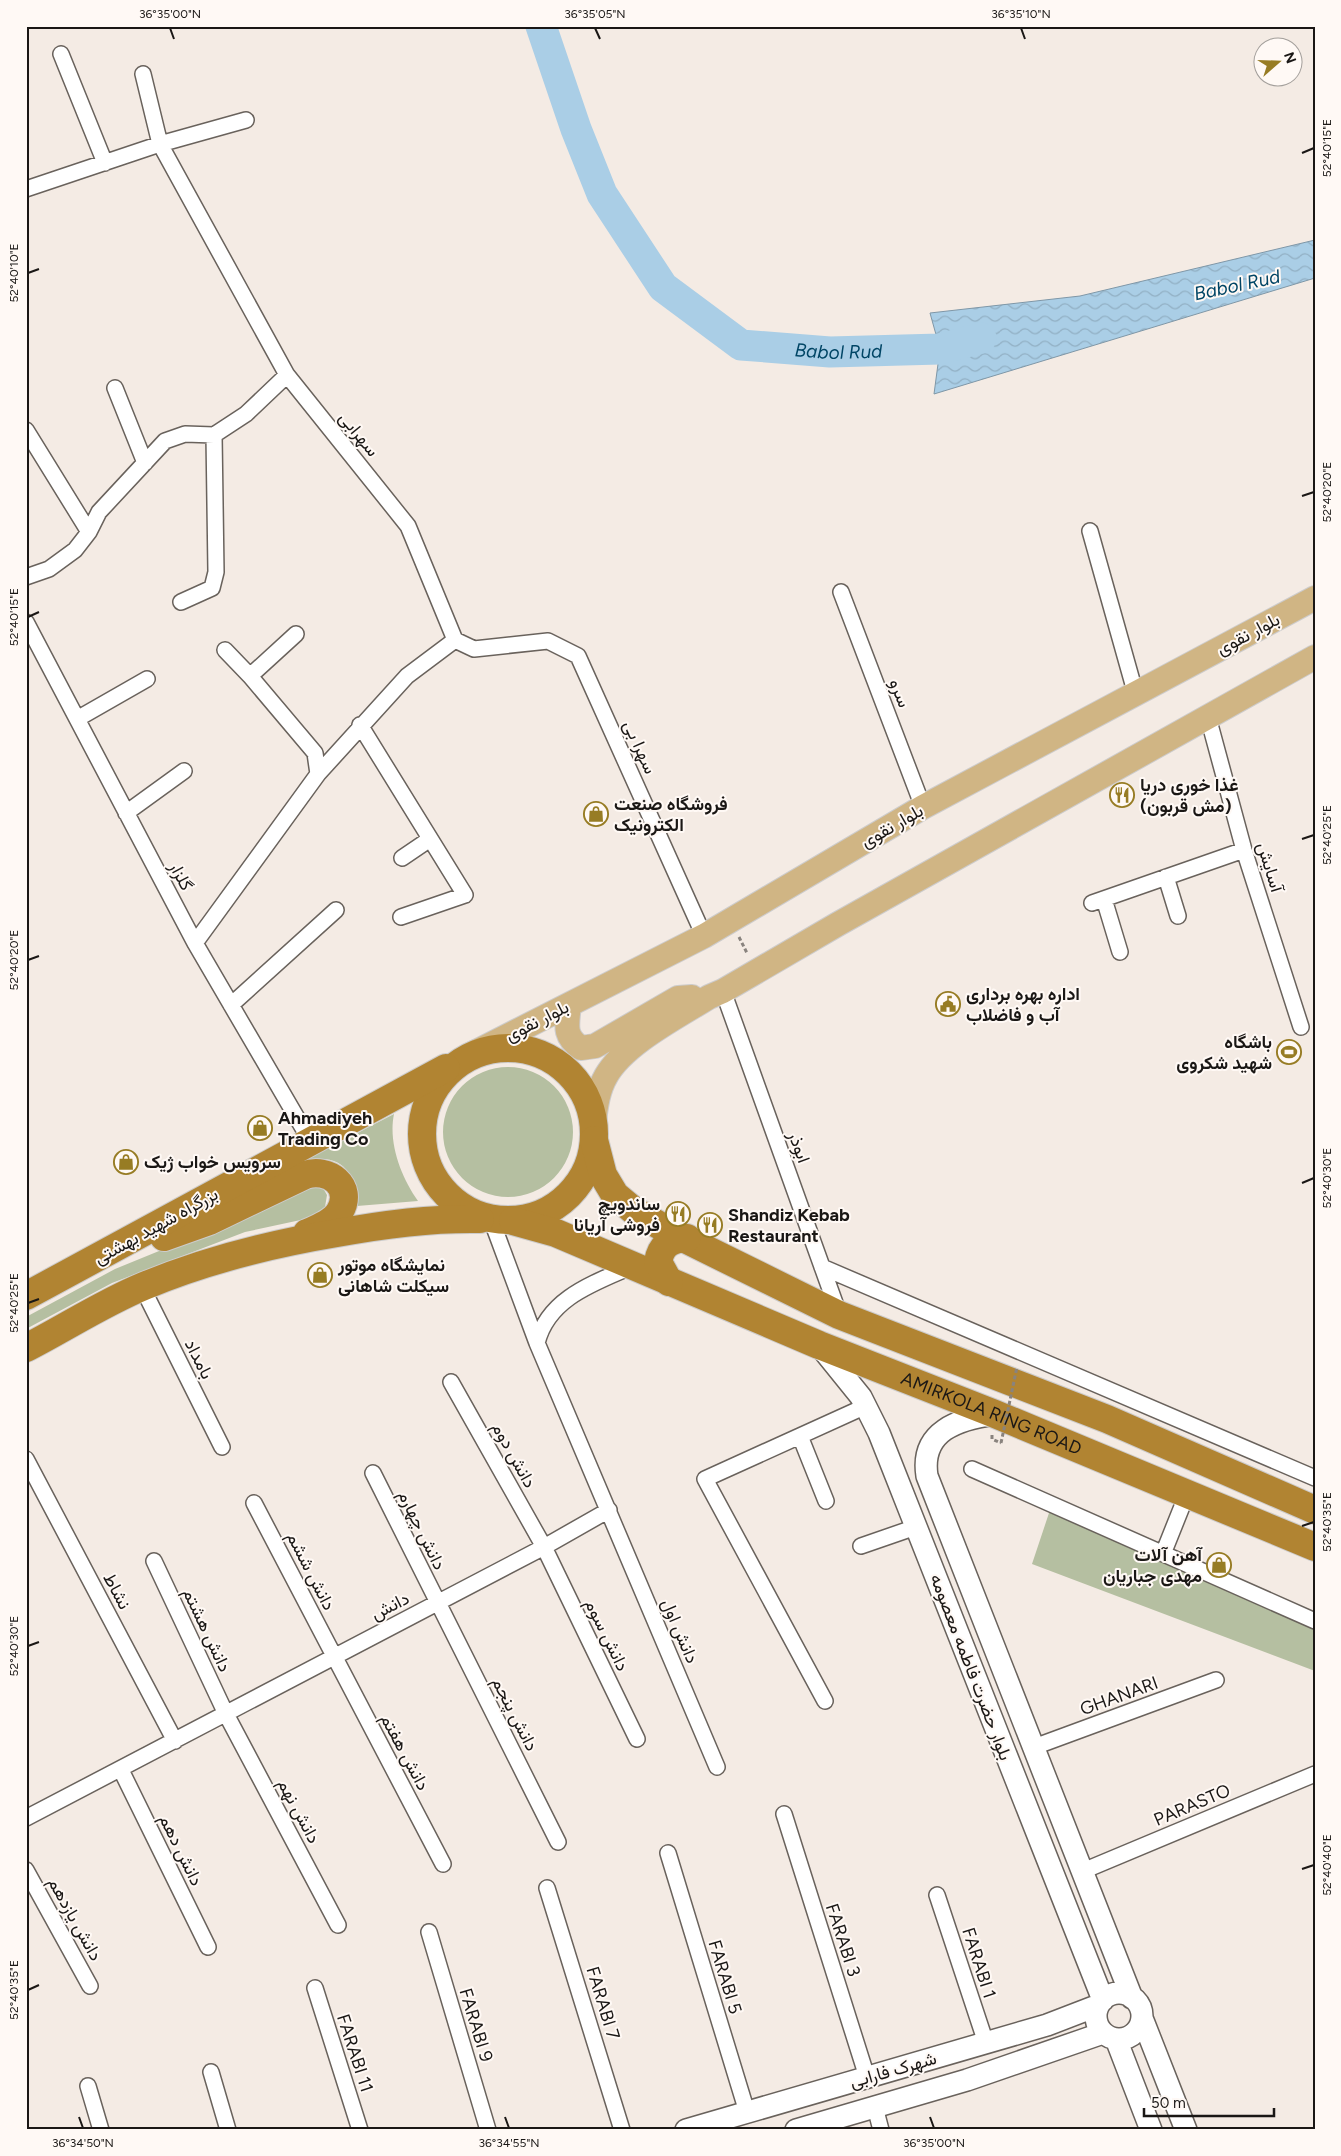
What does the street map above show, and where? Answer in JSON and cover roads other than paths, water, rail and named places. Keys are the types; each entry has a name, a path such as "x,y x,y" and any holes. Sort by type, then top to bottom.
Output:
{"highway":[{"path":"283,1242 424,1219 502,1220 534,1217 554,1208 570,1195 582,1179 590,1161 594,1130 588,1101 578,1083 565,1068 548,1056 529,1049 509,1046 489,1048 470,1055 452,1067 434,1089 427,1102 422,1123 422,1145 427,1166 438,1185 453,1200 471,1212 502,1220"},
{"name":"بزرگراه شهید بهشتی","path":"26,1296 470,1055"},
{"name":"AMIRKOLA RING ROAD","path":"594,1130 603,1175 615,1195 633,1210 839,1315 1112,1406 1315,1510"},
{"path":"26,1348 142,1287 220,1259 283,1242 315,1230 334,1219 340,1212 344,1196 337,1180 330,1175 313,1172 209,1221 83,1266"},
{"name":"AMIRKOLA RING ROAD","path":"502,1220 556,1233 819,1345 993,1427 1187,1494 1315,1547"},
{"path":"669,1282 658,1262 660,1251 674,1239 687,1238"}],"main road":[{"name":"بلوار نقوی","path":"470,1055 704,936 923,807 1315,598"},
{"path":"594,1130 601,1088 606,1076 624,1052 716,994 1315,657"},
{"path":"569,1005 567,1030 572,1042 581,1048 595,1046 678,998 716,994"},
{"name":"بلوار حضرت فاطمه معصومه","path":"819,1345 853,1385 879,1433 1101,2003"},
{"name":"بلوار حضرت فاطمه معصومه","path":"993,1427 961,1421 942,1431 928,1453 926,1468 1132,1998"},
{"path":"1006,1758 1034,1747"},
{"path":"1151,2130 1110,2036 1096,2017 1101,2003 1117,1994 1132,1998 1138,2003 1142,2018 1186,2130"},
{"name":"شهرک فارابی","path":"686,2130 1032,2029 1101,2003"},
{"path":"1110,2036 1128,2037 1135,2033 1142,2018"},
{"path":"1032,2029 1041,2056"},
{"name":"شهرک فارابی","path":"796,2130 1110,2036"}],"street":[{"path":"61,54 105,163"},
{"name":"سهرابی","path":"143,74 160,144 288,375 408,526 455,640"},
{"path":"26,189 160,144 246,120"},
{"path":"26,577 49,569 75,550 89,532 99,512 165,441 185,434 214,435 246,414 288,375"},
{"path":"115,388 145,462"},
{"path":"26,430 89,532"},
{"path":"181,602 212,588 216,572 214,435"},
{"path":"1090,532 1136,695"},
{"name":"سرو","path":"841,592 923,807"},
{"name":"گلزار","path":"26,623 195,943 311,1142"},
{"path":"250,676 296,634"},
{"path":"195,943 318,774 360,725 407,676 455,640"},
{"name":"سهرا بی","path":"455,640 474,649 548,641 578,656 704,936"},
{"path":"225,650 250,676 315,753 318,774"},
{"path":"77,719 147,679"},
{"name":"آسایش","path":"1208,717 1244,850 1301,1027"},
{"path":"360,725 465,895 401,917"},
{"path":"126,812 184,771"},
{"path":"402,858 430,839"},
{"path":"1120,952 1098,901 1244,850"},
{"path":"1166,877 1178,916"},
{"path":"231,1005 336,910"},
{"name":"ابوذر","path":"716,994 839,1315"},
{"path":"502,1220 537,1343 609,1510"},
{"path":"537,1343 543,1324 562,1304 594,1284 633,1266"},
{"path":"822,1267 1012,1349 1112,1406 1315,1478"},
{"name":"بامداد","path":"142,1287 222,1447"},
{"path":"1010,1372 1012,1349"},
{"name":"دانش دوم","path":"450,1382 544,1547"},
{"path":"825,1701 705,1480 866,1406"},
{"path":"800,1436 826,1501"},
{"name":"نشاط","path":"26,1459 175,1741"},
{"path":"972,1469 1315,1621"},
{"name":"دانش چهارم","path":"373,1473 437,1603"},
{"path":"1164,1554 1187,1494"},
{"name":"دانش ششم","path":"254,1503 334,1657"},
{"name":"دانش","path":"26,1818 121,1770 544,1547 609,1510"},
{"name":"دانش اول","path":"609,1510 717,1767"},
{"path":"860,1546 916,1527"},
{"name":"دانش سوم","path":"544,1547 637,1739"},
{"name":"دانش هشتم","path":"154,1560 226,1714"},
{"name":"دانش پنجم","path":"437,1603 558,1842"},
{"name":"دانش هفتم","path":"334,1657 443,1864"},
{"name":"GHANARI","path":"1034,1747 1216,1680"},
{"name":"دانش نهم","path":"226,1714 338,1925"},
{"name":"دانش دهم","path":"121,1770 208,1946"},
{"name":"PARASTO","path":"1083,1871 1315,1774"},
{"name":"FARABI 3","path":"784,1814 867,2077"},
{"name":"FARABI 5","path":"668,1853 747,2112"},
{"name":"دانش یازدهم","path":"26,1870 90,1986"},
{"name":"FARABI 7","path":"548,1888 622,2130"},
{"name":"FARABI 1","path":"937,1895 986,2043"},
{"name":"FARABI 9","path":"429,1932 488,2130"},
{"name":"FARABI 11","path":"315,1988 360,2130"},
{"path":"211,2072 228,2130"},
{"path":"88,2086 101,2130"},
{"path":"875,2107 882,2130"}],"water":[{"path":"1315,240 1315,278 934,394 940,349 930,313 1080,296"}],"waterway":[{"name":"Babol Rud","path":"541,26 576,129 602,194 663,287 741,345 830,352 940,349 981,338"}],"place":[{"name":"غذا خوری دریا (مش قربون)","path":"1122,795"},
{"name":"فروشگاه صنعت الکترونیک","path":"596,814"},
{"name":"اداره بهره برداری آب و فاضلاب","path":"948,1004"},
{"name":"باشگاه شهید شکروی","path":"1289,1052"},
{"name":"Ahmadiyeh Trading Co","path":"260,1128"},
{"name":"سرویس خواب ژیک","path":"126,1162"},
{"name":"ساندویچ فروشی آریانا","path":"678,1214"},
{"name":"Shandiz Kebab Restaurant","path":"710,1225"},
{"name":"نمایشگاه موتور سیکلت شاهانی","path":"320,1275"},
{"name":"آهن آلات مهدی جباریان","path":"1219,1565"}]}
